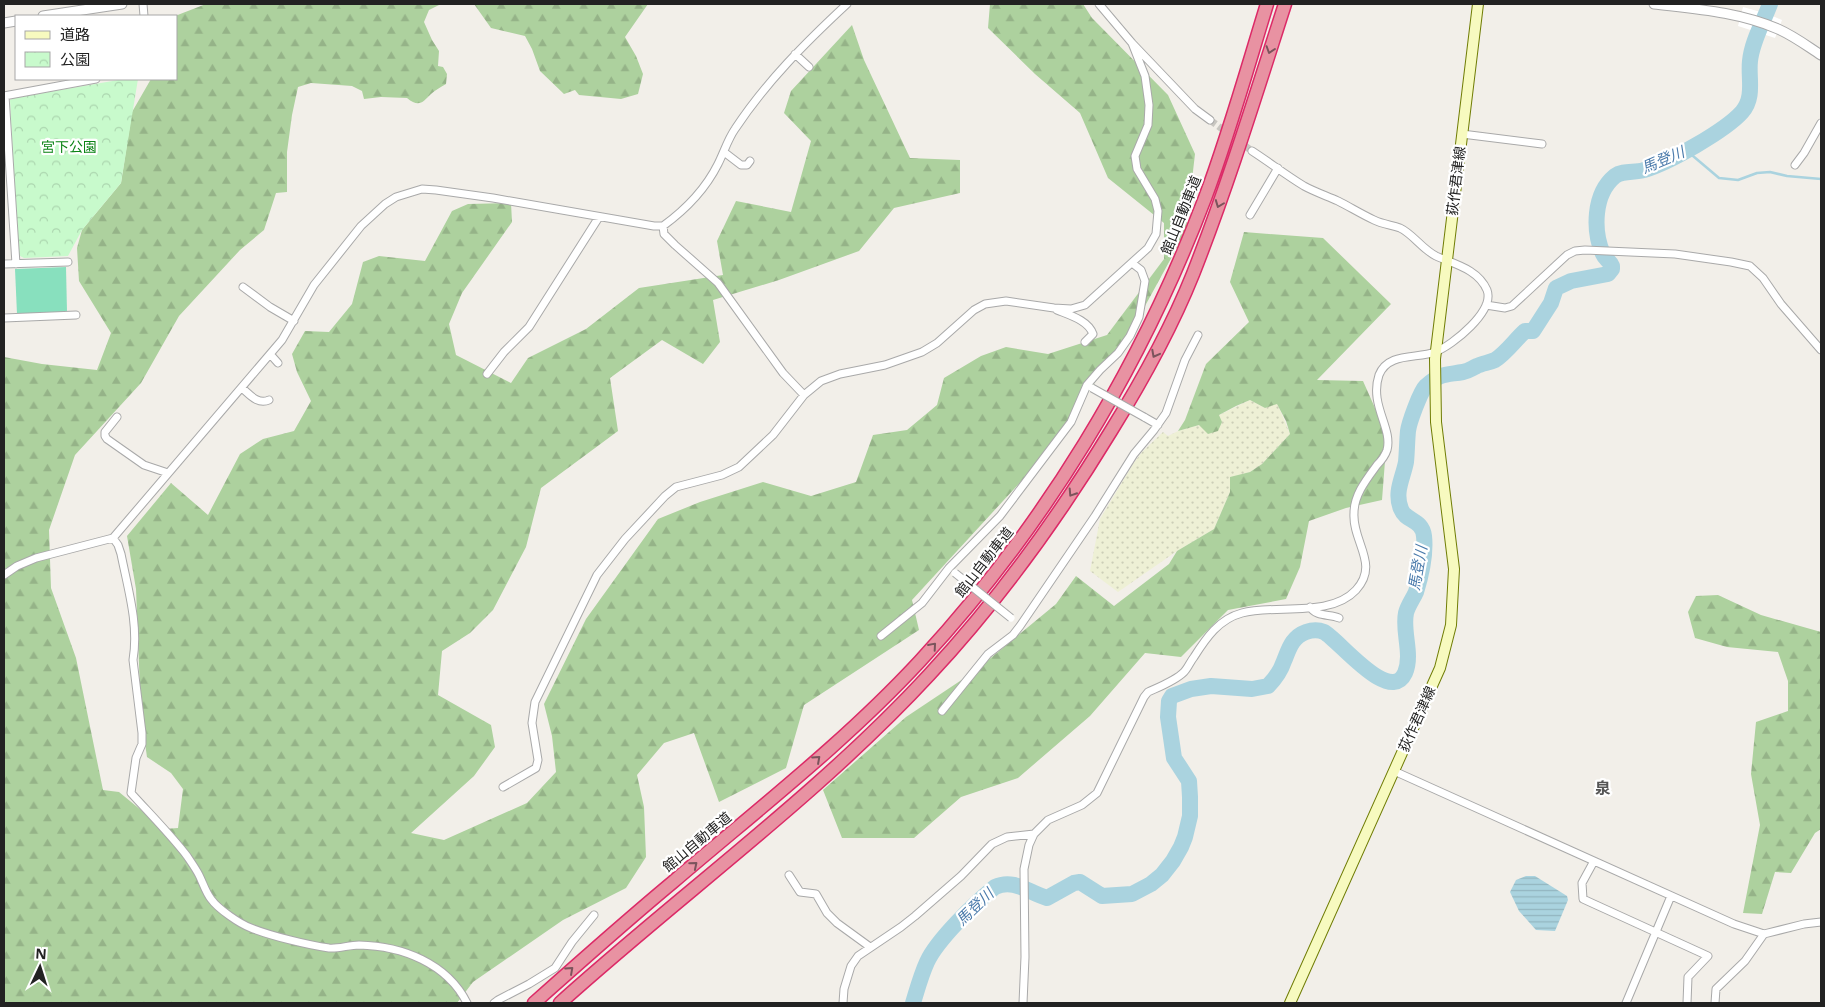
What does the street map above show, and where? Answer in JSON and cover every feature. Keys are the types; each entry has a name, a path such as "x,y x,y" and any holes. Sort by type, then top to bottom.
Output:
{"highway":[{"name":"館山自動車道","path":"534,1003 774,798 849,731 918,662 1003,563 1079,454 1118,388 1146,334 1204,199 1225,141 1268,4"},
{"path":"560,1003 742,848 864,740 928,676 978,620 1047,531 1093,462 1133,396 1192,276 1227,183 1285,4"}],"main road":[{"name":"荻作君津線","path":"1290,1003 1440,668 1451,626 1454,570 1435,415 1435,355 1478,4"}],"street":[{"path":"47,15 68,8 122,4"},
{"path":"4,575 36,558 113,538 282,340 314,285 361,226 385,204 411,192 422,189 436,190 663,226 680,212 707,182 724,152 733,131 760,94 794,54 847,4"},
{"path":"1099,4 1132,43 1195,109 1210,120"},
{"path":"1654,4 1711,7 1779,29 1794,36 1821,55"},
{"path":"503,787 536,768 538,760 532,722 535,702 597,575 619,546 665,496 676,487 722,475 739,467 774,435 804,395 822,381 840,374 885,365 922,352 937,343 974,310 985,304 1006,301 1071,309 1085,305 1148,248 1156,234 1158,211 1154,198 1137,169 1135,156 1148,125 1149,105 1145,76 1132,43"},
{"path":"794,54 809,67"},
{"path":"16,264 4,96 91,80"},
{"path":"1795,166 1821,123"},
{"path":"1462,134 1542,144"},
{"path":"1023,1003 1026,957 1024,869 1026,853 1034,834 1048,820 1082,805 1097,793 1141,702 1148,692 1184,672 1208,634 1230,617 1243,612 1324,607 1339,602 1354,592 1361,584 1366,572 1366,562 1355,527 1354,512 1358,495 1364,483 1386,453 1387,435 1376,395 1379,375 1391,361 1435,355 1466,331 1486,305 1488,291 1481,280 1468,269 1423,248 1402,229 1375,220 1306,187 1252,151"},
{"path":"724,152 742,165 747,165 750,161"},
{"path":"1250,214 1278,168"},
{"path":"487,374 504,352 528,327 600,217"},
{"path":"663,226 664,234 674,245 718,283 783,373 804,395"},
{"path":"1486,305 1505,308 1512,306 1567,255 1575,251 1592,250 1675,254 1750,266 1763,278 1781,304 1821,350"},
{"path":"4,264 68,262"},
{"path":"881,636 922,603 1000,516 1071,422 1100,370 1118,353 1130,336 1139,317 1145,281 1141,270 1132,263"},
{"path":"244,286 294,321"},
{"path":"1054,308 1086,324 1093,334 1085,342"},
{"path":"4,318 76,315"},
{"path":"942,711 988,654 1013,635 1020,626 1096,516 1134,454 1158,425 1166,413 1185,360 1198,335"},
{"path":"270,354 278,363"},
{"path":"1090,386 1158,425"},
{"path":"242,388 259,402 268,400"},
{"path":"116,417 105,432 107,439 144,465 168,473"},
{"path":"113,538 121,554 133,613 135,649 133,660 142,733 142,744 136,758 131,793 186,856 211,899 242,923 258,930 316,946 331,948 357,945 375,946 396,949 409,954 447,975 462,993 467,1003"},
{"path":"952,571 1020,626"},
{"path":"1310,607 1313,612 1339,618"},
{"path":"1394,771 1734,924 1764,934 1804,924 1821,922"},
{"path":"843,1003 844,989 853,961 915,916 961,876 992,844 1007,837 1034,834"},
{"path":"1594,861 1582,883 1583,899 1708,956 1688,977 1687,1003"},
{"path":"789,875 800,892 816,894 827,913 837,923 870,947"},
{"path":"1626,1003 1671,896"},
{"path":"494,1003 555,968 572,942 594,916"},
{"path":"1715,1003 1716,988 1745,960 1764,934"}],"green space":[{"path":"206,4 441,4 429,10 424,22 439,51 438,66 443,67 447,74 446,84 420,103 415,103 407,98 381,97 364,99 362,91 352,86 311,83 298,87 287,152 287,192 276,193 264,230 240,250 179,316 141,383 75,455 49,530 51,588 76,658 103,790 119,792 164,829 178,828 183,789 171,773 147,757 141,716 136,589 127,536 171,483 208,515 240,454 263,439 294,431 311,401 297,372 292,354 305,331 329,332 352,304 363,262 379,256 425,261 452,211 468,204 511,203 512,222 462,293 449,324 456,355 511,383 528,358 586,329 639,288 723,275 717,241 736,201 791,212 811,141 784,113 791,91 852,25 864,60 910,158 960,160 960,193 894,208 859,251 779,280 713,300 720,342 703,364 662,340 610,378 618,431 541,488 526,547 493,610 470,633 442,651 438,695 491,725 495,747 474,776 411,833 444,840 527,803 556,772 552,736 544,704 586,619 658,519 700,502 763,482 811,496 856,482 873,435 907,430 937,405 944,378 981,356 1006,347 1048,354 1107,335 1164,259 1164,223 1108,178 1080,113 1035,74 988,28 990,4 1083,4 1092,18 1168,95 1195,154 1186,231 1139,317 1048,452 912,600 919,630 804,705 786,768 719,802 694,733 664,743 637,775 644,807 646,857 626,888 563,920 473,982 457,1003 4,1003 4,357 42,364 97,370 111,333 79,281 77,248 82,230 121,183 132,112 150,80 178,80 178,15"},
{"path":"474,4 648,4 625,37 636,56 643,74 638,94 621,99 579,95 575,90 564,94 540,71 525,36 491,28"},
{"name":"宮下公園","path":"118,80 138,80 121,183 82,230 68,256 24,258 18,255 10,100"},
{"path":"1244,232 1323,238 1391,304 1317,380 1363,381 1387,435 1382,500 1346,508 1309,521 1300,567 1286,599 1228,610 1181,657 1145,653 1090,716 1018,778 961,797 914,838 842,838 823,790 906,717 975,671 1056,604 1076,576 1114,606 1169,564 1177,551 1214,529 1230,492 1230,477 1250,472 1262,464 1290,434 1277,404 1265,408 1250,400 1219,415 1222,422 1218,431 1208,434 1199,425 1178,431 1185,420 1206,364 1249,322 1230,282"},
{"path":"66,267 67,312 17,314 15,269"},
{"path":"1250,400 1265,408 1277,403 1290,434 1262,464 1250,472 1230,478 1230,492 1214,529 1177,551 1118,592 1090,571 1100,519 1142,452 1163,432 1168,436 1199,425"},
{"path":"1718,595 1761,615 1821,632 1821,829 1815,833 1791,873 1775,872 1762,914 1743,913 1760,825 1751,774 1756,722 1788,711 1788,681 1778,652 1727,647 1695,638 1688,612 1696,596"}],"water":[{"path":"1526,876 1535,876 1567,896 1568,900 1555,931 1536,930 1519,911 1510,892 1516,880"}],"pier":[{"path":"1743,7 1782,20 1775,38 1738,26"}],"waterway":[{"name":"馬登川","path":"913,1003 927,962 939,943 957,922 995,887 1009,884 1015,885 1047,898 1074,883 1080,882 1102,896 1132,894 1151,884 1162,875 1181,847 1190,816 1189,781 1174,758 1168,717 1169,701 1172,696 1191,689 1211,686 1252,689 1268,686 1279,671 1294,640 1301,634 1313,631 1324,632 1364,667 1388,682 1398,681 1405,673 1408,658 1405,620 1408,607 1420,579 1424,557 1424,536 1420,526 1403,513 1398,497 1406,462 1409,427 1421,394 1426,386 1439,377 1467,371 1493,361 1507,350 1525,331 1533,331 1551,303 1556,288 1571,281 1608,274 1612,266 1603,254 1597,224 1597,213 1602,193 1618,174 1644,170 1681,154 1710,137 1742,112 1750,94 1750,61 1753,46 1770,4"},
{"path":"1689,149 1693,156 1719,178 1738,180 1757,173 1770,172 1787,176 1821,179"}],"tunnel":[{"path":"1210,120 1252,151"}],"district":[{"name":"泉","path":"1603,788"}]}
